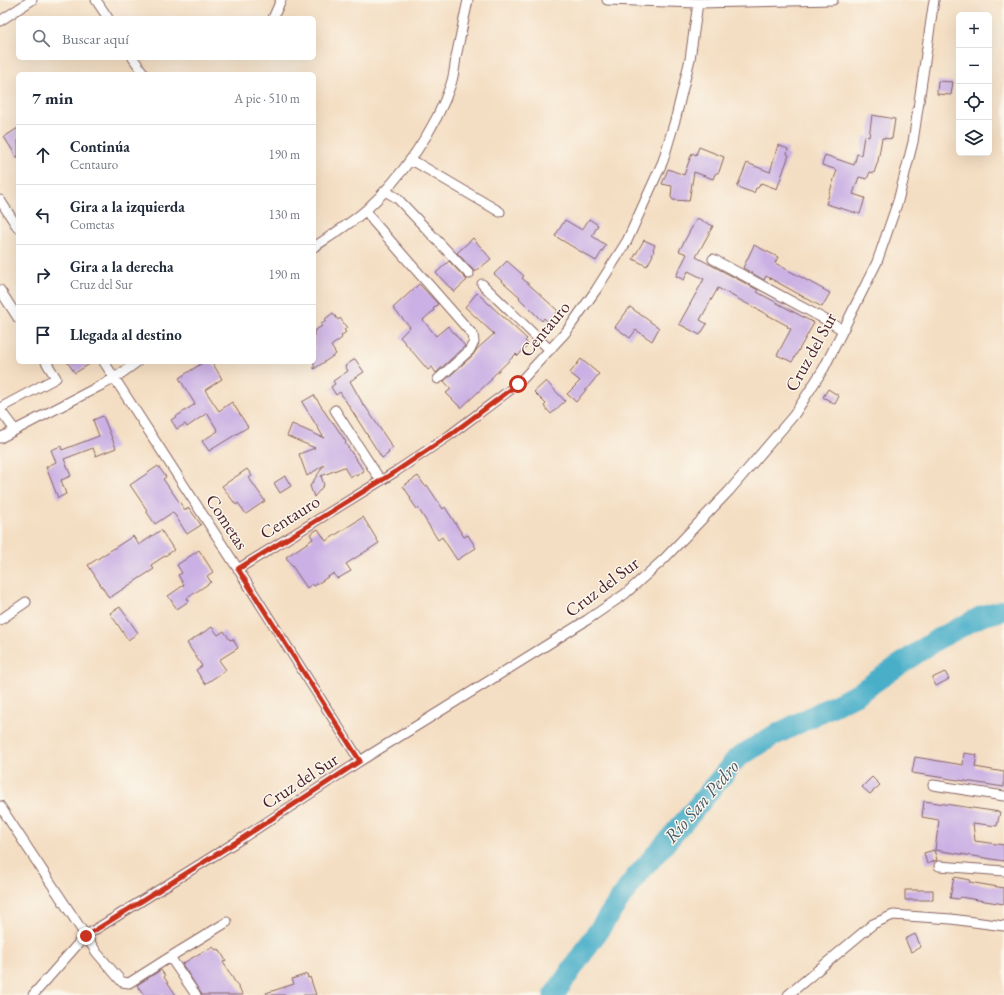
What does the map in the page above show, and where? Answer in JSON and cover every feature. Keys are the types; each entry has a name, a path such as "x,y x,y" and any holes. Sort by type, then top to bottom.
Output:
{"street":[{"path":"0,21 32,0"},
{"path":"96,0 107,16"},
{"path":"274,16 281,0"},
{"path":"316,246 344,228 366,210 385,191 426,137 440,110 451,83 468,0"},
{"path":"607,0 698,2 833,0"},
{"name":"Cruz del Sur","path":"33,995 86,936 244,837 360,761 587,620 625,594 664,559 729,491 794,415 824,368 877,262 898,201 913,142 934,0"},
{"name":"Centauro","path":"238,569 450,435 518,384 566,332 596,290 627,241 663,161 690,60 698,2"},
{"path":"134,60 143,72"},
{"path":"409,161 418,163 500,212"},
{"path":"385,191 397,198 469,274"},
{"path":"0,200 16,225"},
{"path":"366,210 373,221 473,335 474,342 469,351 438,379"},
{"path":"713,259 843,330"},
{"path":"482,284 550,350"},
{"path":"0,290 16,315"},
{"path":"15,430 0,409 56,378 47,364"},
{"name":"Cometas","path":"105,364 360,761"},
{"path":"0,438 115,378 134,364"},
{"path":"335,410 381,480"},
{"path":"0,620 26,602"},
{"path":"933,785 1004,796"},
{"path":"0,806 97,953 122,982 130,983 227,922"},
{"path":"939,866 1004,871"},
{"path":"788,995 873,924 893,915 951,919 1004,926"},
{"path":"170,957 196,995"}],"building":[{"path":"938,81 953,82 951,95 937,94"},
{"path":"872,115 895,119 892,139 882,138 878,161 874,173 870,172 867,179 859,177 853,194 865,198 860,214 826,204 837,170 822,165 825,155 854,165 857,154 861,155 864,136 869,137"},
{"path":"16,129 16,156 4,137"},
{"path":"778,145 788,149 787,154 789,155 777,189 761,183 758,188 756,188 754,193 737,187 747,163 770,172"},
{"path":"699,147 724,157 719,172 715,174 713,179 694,172 689,201 673,200 671,197 672,186 662,184 668,169 684,175 692,153 696,155"},
{"path":"697,218 713,226 696,257 758,290 757,292 814,323 792,362 777,355 791,329 787,327 788,326 718,288 700,320 707,324 700,335 679,324 704,279 688,271 684,280 676,276 687,254 679,251"},
{"path":"589,219 598,225 592,236 606,245 596,261 555,236 565,220 582,230"},
{"path":"473,238 491,259 475,272 457,253"},
{"path":"644,240 655,245 653,255 647,266 633,259"},
{"path":"754,245 778,257 775,263 830,293 822,307 766,276 764,280 743,268"},
{"path":"449,261 467,280 454,292 436,273"},
{"path":"507,261 524,276 522,278 558,311 548,322 544,318 542,321 519,298 520,297 494,274"},
{"path":"419,284 438,304 423,320 436,336 448,326 465,346 436,373 432,367 428,370 400,337 410,327 393,308"},
{"path":"477,293 527,339 525,341 528,344 518,356 516,354 461,408 446,393 451,389 444,381 494,334 465,307"},
{"path":"630,307 659,328 652,341 636,330 630,338 615,327"},
{"path":"333,313 338,320 340,318 347,328 344,330 346,332 341,336 342,338 331,346 336,354 314,369 314,364 316,364 316,330 322,326 321,324 326,321 325,319"},
{"path":"355,359 364,372 350,381 364,406 393,448 382,458 340,392 336,395 331,387 335,384 333,381 348,371 345,366"},
{"path":"581,359 599,374 576,402 567,394 580,381 570,373"},
{"path":"68,364 90,364 75,373"},
{"path":"201,364 213,364 222,379 205,390 219,411 232,402 248,427 209,451 202,441 218,431 207,413 187,427 185,424 177,429 171,420 195,404 179,378"},
{"path":"546,381 565,401 551,414 544,406 546,404 534,392"},
{"path":"828,389 839,396 835,404 823,397"},
{"path":"314,395 364,471 356,476 355,474 350,477 344,467 321,476 324,485 314,497 310,486 324,465 307,476 299,454 315,448 287,436 292,424 324,438 302,402"},
{"path":"103,416 116,448 96,456 93,448 64,459 71,476 61,480 66,494 58,498 46,467 56,462 51,450 61,446 62,450 99,436 93,420"},
{"path":"158,466 166,477 163,479 185,510 189,508 201,525 187,534 173,512 155,524 130,485"},
{"path":"247,469 252,476 249,478 265,501 246,514 238,503 236,505 222,486"},
{"path":"285,476 291,486 280,493 274,483"},
{"path":"418,476 425,486 427,485 443,509 445,507 464,537 468,535 476,548 457,560 442,537 438,540 403,486"},
{"path":"363,517 379,543 346,564 351,571 337,579 334,573 314,586 312,584 307,588 286,557 313,539 310,534 318,529 326,541"},
{"path":"161,530 174,550 151,565 154,569 109,598 88,565 133,536 139,545"},
{"path":"199,550 213,572 207,576 211,582 187,598 189,601 177,609 168,596 184,585 178,575 182,573 177,565"},
{"path":"120,607 138,633 128,640 110,613"},
{"path":"212,627 218,635 224,631 230,640 233,639 238,648 219,660 226,670 205,684 196,670 202,666 187,643"},
{"path":"945,672 949,679 936,686 932,678"},
{"path":"964,753 977,755 975,767 1004,772 1004,787 912,773 915,757 963,765"},
{"path":"872,777 880,785 870,794 862,787"},
{"path":"924,801 1000,812 997,826 973,823 975,841 1004,845 1004,861 935,850 939,820 922,817"},
{"path":"934,850 937,860 927,864 924,853"},
{"path":"954,877 970,880 969,882 1004,888 1004,904 961,897 959,899 950,898"},
{"path":"905,890 933,890 933,900 905,900"},
{"path":"915,934 921,947 911,952 905,939"},
{"path":"213,947 216,950 219,949 226,961 223,962 243,995 202,995 182,964"},
{"path":"161,970 176,995 144,995 137,985"},
{"path":"307,974 308,978 310,977 316,995 267,995 266,993 294,984 292,979"}],"waterway":[{"name":"Río San Pedro","path":"554,995 634,879 737,758 773,736 857,694 936,640 982,616 1004,610"}],"route":[{"path":"86,936 244,837 360,761 238,569 395,472 450,435 518,384"}]}
